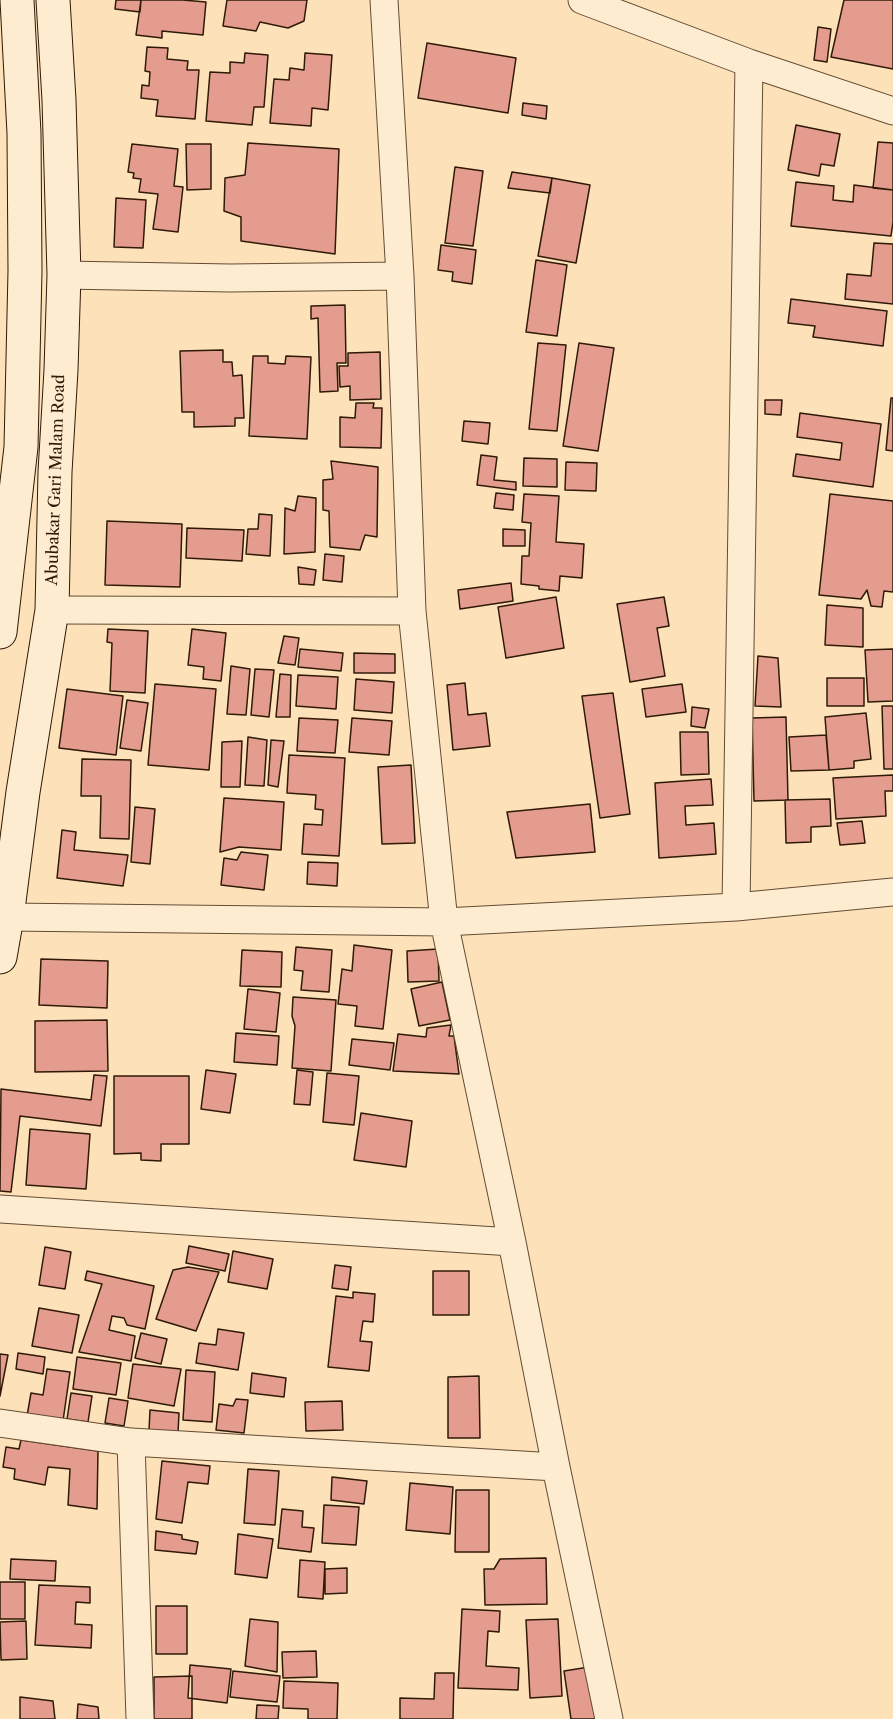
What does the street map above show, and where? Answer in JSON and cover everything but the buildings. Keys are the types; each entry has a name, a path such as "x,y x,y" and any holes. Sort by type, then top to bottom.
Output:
{"street":[{"path":"0,632 7,509 21,447 25,271 24,133 17,0"},
{"name":"Abubakar Gari Malam Road","path":"0,957 4,915 52,610 55,472 64,275 59,100 53,0"},
{"path":"384,0 400,276 412,611 444,922 609,1719"},
{"path":"582,0 749,63 893,111"},
{"path":"736,907 749,63"},
{"path":"64,275 230,278 400,276"},
{"path":"52,610 412,611"},
{"path":"4,915 444,922 736,907 893,892"},
{"path":"0,1209 512,1242"},
{"path":"0,1423 131,1442 556,1467"},
{"path":"131,1442 140,1719"}]}
